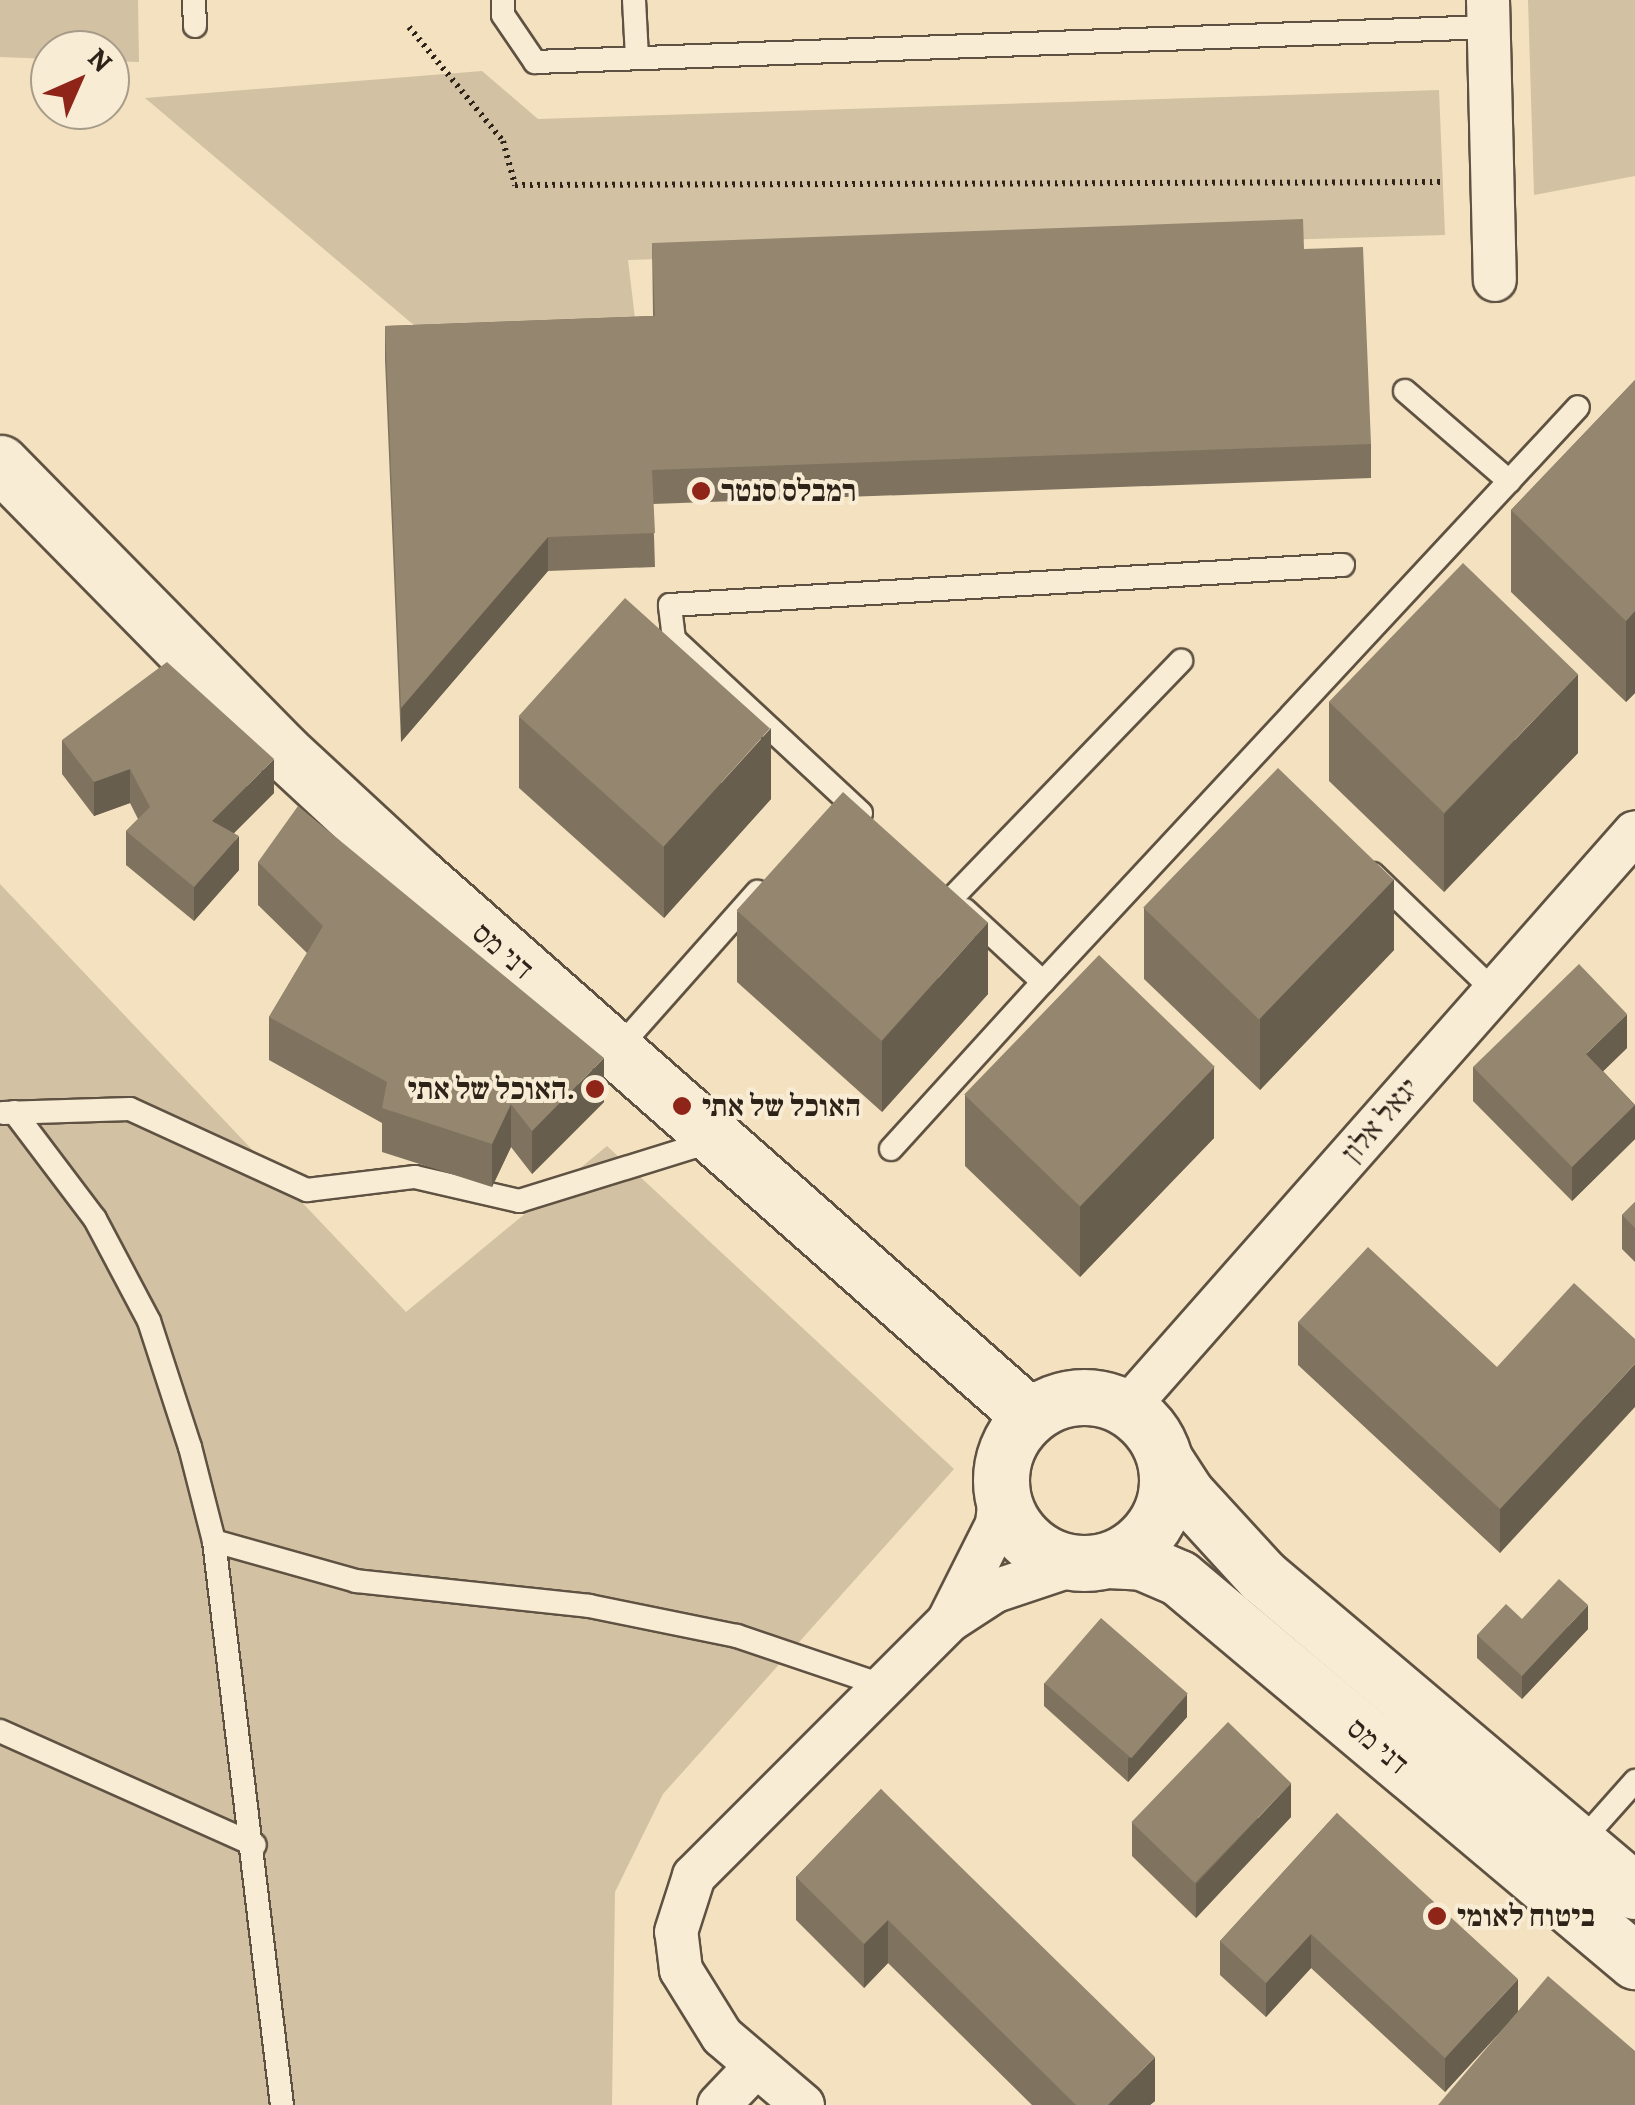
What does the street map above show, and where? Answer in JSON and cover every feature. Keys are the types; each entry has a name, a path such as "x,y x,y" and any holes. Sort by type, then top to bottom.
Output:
{"street":[{"path":"1488,14 1495,280"},
{"name":"דני מס","path":"0,462 282,750 1030,1416"},
{"name":"יגאל אלון","path":"1126,1409 1635,832"},
{"path":"804,2105 722,2036 681,1970 676,1932 681,1906 718,1846 949,1620 994,1591 1094,1562 1140,1542 1158,1519 1166,1462 1156,1435 1126,1409 1082,1396 1054,1401 1030,1416 1003,1458 997,1524 949,1620"},
{"name":"דני מס","path":"1166,1462 1186,1493 1262,1576 1635,1891"},
{"path":"1001,1488 1009,1516 1027,1540 1051,1557 1094,1562"},
{"name":"דני מס","path":"1094,1562 1142,1562 1179,1578 1635,1961"},
{"path":"719,2105 756,2066"}],"lane":[{"path":"194,0 194,26"},
{"path":"503,0 503,15 535,62 1488,14"},
{"path":"634,0 636,58"},
{"path":"1406,392 1509,481"},
{"path":"892,1148 1043,982 1259,764 1578,407"},
{"path":"883,834 836,802 674,639 670,606 1344,566"},
{"path":"1043,982 945,892 1181,661"},
{"path":"1352,854 1494,991"},
{"path":"616,1050 780,866"},
{"path":"7,1112 130,1109 307,1190 415,1177 519,1202 717,1140"},
{"path":"7,1112 96,1219 150,1321 214,1541 255,1845 282,2105"},
{"path":"214,1541 356,1581 589,1606 736,1636 882,1685"},
{"path":"0,1731 255,1845"},
{"path":"1578,1844 1635,1781"}],"path":[{"path":"410,27 503,140 515,186 1492,181"}],"shaded area":[{"path":"0,0 138,0 139,62 130,62 130,30 30,30 30,58 0,57"},
{"path":"1528,0 1635,0 1635,176 1534,195"},
{"path":"482,71 538,119 1439,90 1445,235 628,260 636,327 422,332 145,98"},
{"path":"0,884 406,1312 607,1146 954,1469 663,1794 615,1892 612,2105 0,2105"}],"building":[{"name":"רמבלס סנטר","path":"1303,219 1304,249 1363,247 1371,444 652,470 655,533 548,537 401,708 385,326 655,316 652,243"},
{"path":"1635,380 1635,611 1626,621 1511,510"},
{"path":"1463,563 1578,674 1444,813 1329,702"},
{"path":"625,598 770,728 664,847 519,716"},
{"path":"167,662 274,759 212,821 239,836 194,887 126,831 150,807 130,769 94,782 62,740"},
{"path":"1278,768 1394,880 1259,1019 1143,908"},
{"path":"843,792 988,922 882,1041 737,910"},
{"path":"298,806 604,1058 532,1131 511,1104 492,1144 382,1108 387,1082 269,1017 323,926 258,862"},
{"path":"1099,955 1215,1067 1080,1206 964,1095"},
{"path":"1579,964 1627,1014 1586,1054 1635,1105 1572,1167 1473,1067"},
{"path":"1635,1202 1635,1228 1622,1215"},
{"path":"1368,1247 1497,1367 1574,1283 1635,1339 1635,1364 1500,1509 1298,1322"},
{"path":"1559,1579 1588,1605 1522,1676 1477,1635 1506,1604 1522,1619"},
{"path":"1101,1618 1188,1693 1131,1758 1045,1683"},
{"path":"1228,1722 1291,1783 1195,1883 1131,1822"},
{"path":"881,1789 1155,2057 1108,2105 1076,2105 888,1920 864,1944 796,1877"},
{"path":"1337,1813 1518,1979 1445,2058 1311,1934 1266,1983 1220,1941"},
{"path":"1548,1976 1635,2051 1635,2105 1438,2105"}],"place":[{"name":"רמבלס סנטר","path":"701,491"},
{"name":"האוכל של אתי.","path":"595,1089"},
{"name":"האוכל של אתי","path":"682,1106"},
{"name":"ביטוח לאומי","path":"1437,1916"}]}
